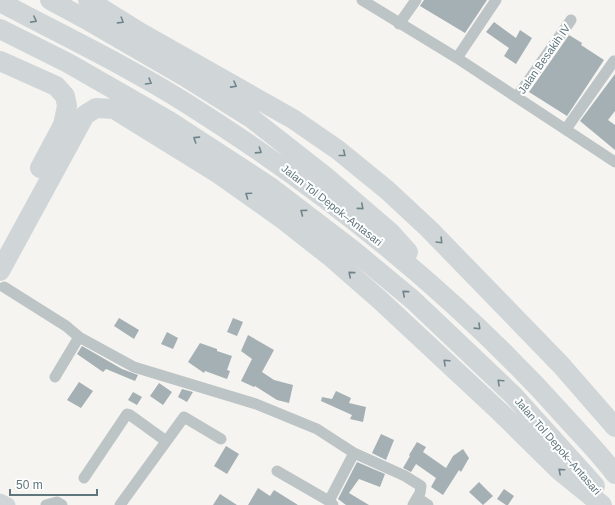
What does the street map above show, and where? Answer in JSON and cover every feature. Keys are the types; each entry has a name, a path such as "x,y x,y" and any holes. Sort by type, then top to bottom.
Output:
{"highway":[{"path":"50,0 184,76 251,118 325,176 390,232 454,305"},
{"path":"88,0 142,34 293,119 338,150 387,190 429,229 561,365 615,427"},
{"name":"Jalan Tol Depok–Antasari","path":"0,2 185,102 279,164 364,228 454,305 533,382 615,474"},
{"name":"Jalan Tol Depok–Antasari","path":"0,29 68,64 171,122 269,186 354,251 413,300 513,395 610,505"},
{"path":"0,61 56,86 65,96 67,106 63,125 0,242"},
{"path":"2,279 85,115 96,108 114,109 219,174 281,218 332,258 381,301 560,470 602,505"}],"street":[{"path":"362,0 399,24 457,58 615,162"},
{"path":"399,24 416,0"},
{"path":"457,58 496,0"},
{"name":"Jalan Besakih IV","path":"517,97 571,20"},
{"path":"566,129 614,61"},
{"path":"2,279 79,337 134,367 256,404 317,429 354,453 405,476 422,486 415,502 428,505"},
{"path":"55,377 79,337"},
{"path":"84,478 127,414 166,441"},
{"path":"120,505 184,417 221,439"},
{"path":"278,471 331,503 354,453"},
{"path":"0,501 8,505"},
{"path":"46,505 57,502 62,505"}],"building":[{"path":"424,0 487,0 465,33 420,6"},
{"path":"494,22 516,38 520,30 532,38 516,64 504,56 509,48 486,32"},
{"path":"569,35 604,60 567,116 529,92"},
{"path":"615,74 615,111 608,120 615,125 615,150 580,121"},
{"path":"119,318 139,330 134,339 114,326"},
{"path":"233,318 243,322 237,336 227,332"},
{"path":"167,332 178,338 173,349 161,344"},
{"path":"248,335 274,350 262,372 274,380 293,385 289,403 277,400 255,386 254,387 241,381 252,359 241,351"},
{"path":"200,343 232,356 227,370 230,371 227,379 205,371 204,373 188,362"},
{"path":"82,346 122,369 138,375 135,381 106,369 103,372 77,354"},
{"path":"79,382 93,391 81,408 67,400"},
{"path":"159,383 172,392 163,405 150,396"},
{"path":"182,389 193,392 187,402 178,397"},
{"path":"336,391 351,398 349,403 366,407 363,422 350,419 352,415 321,401 322,397 332,399"},
{"path":"133,392 142,397 137,405 128,400"},
{"path":"381,434 394,440 386,460 372,453"},
{"path":"417,442 426,447 423,452 446,468 453,456 463,449 469,458 461,472 459,470 443,495 431,487 436,478 416,464 411,472 403,468"},
{"path":"226,446 239,454 227,474 214,466"},
{"path":"357,462 385,474 380,487 359,479 349,493 369,505 346,505 338,499"},
{"path":"479,482 493,496 483,505 469,492"},
{"path":"258,488 270,496 274,490 298,505 248,505"},
{"path":"504,489 514,496 508,505 497,499"},
{"path":"220,494 237,505 213,505"}]}
